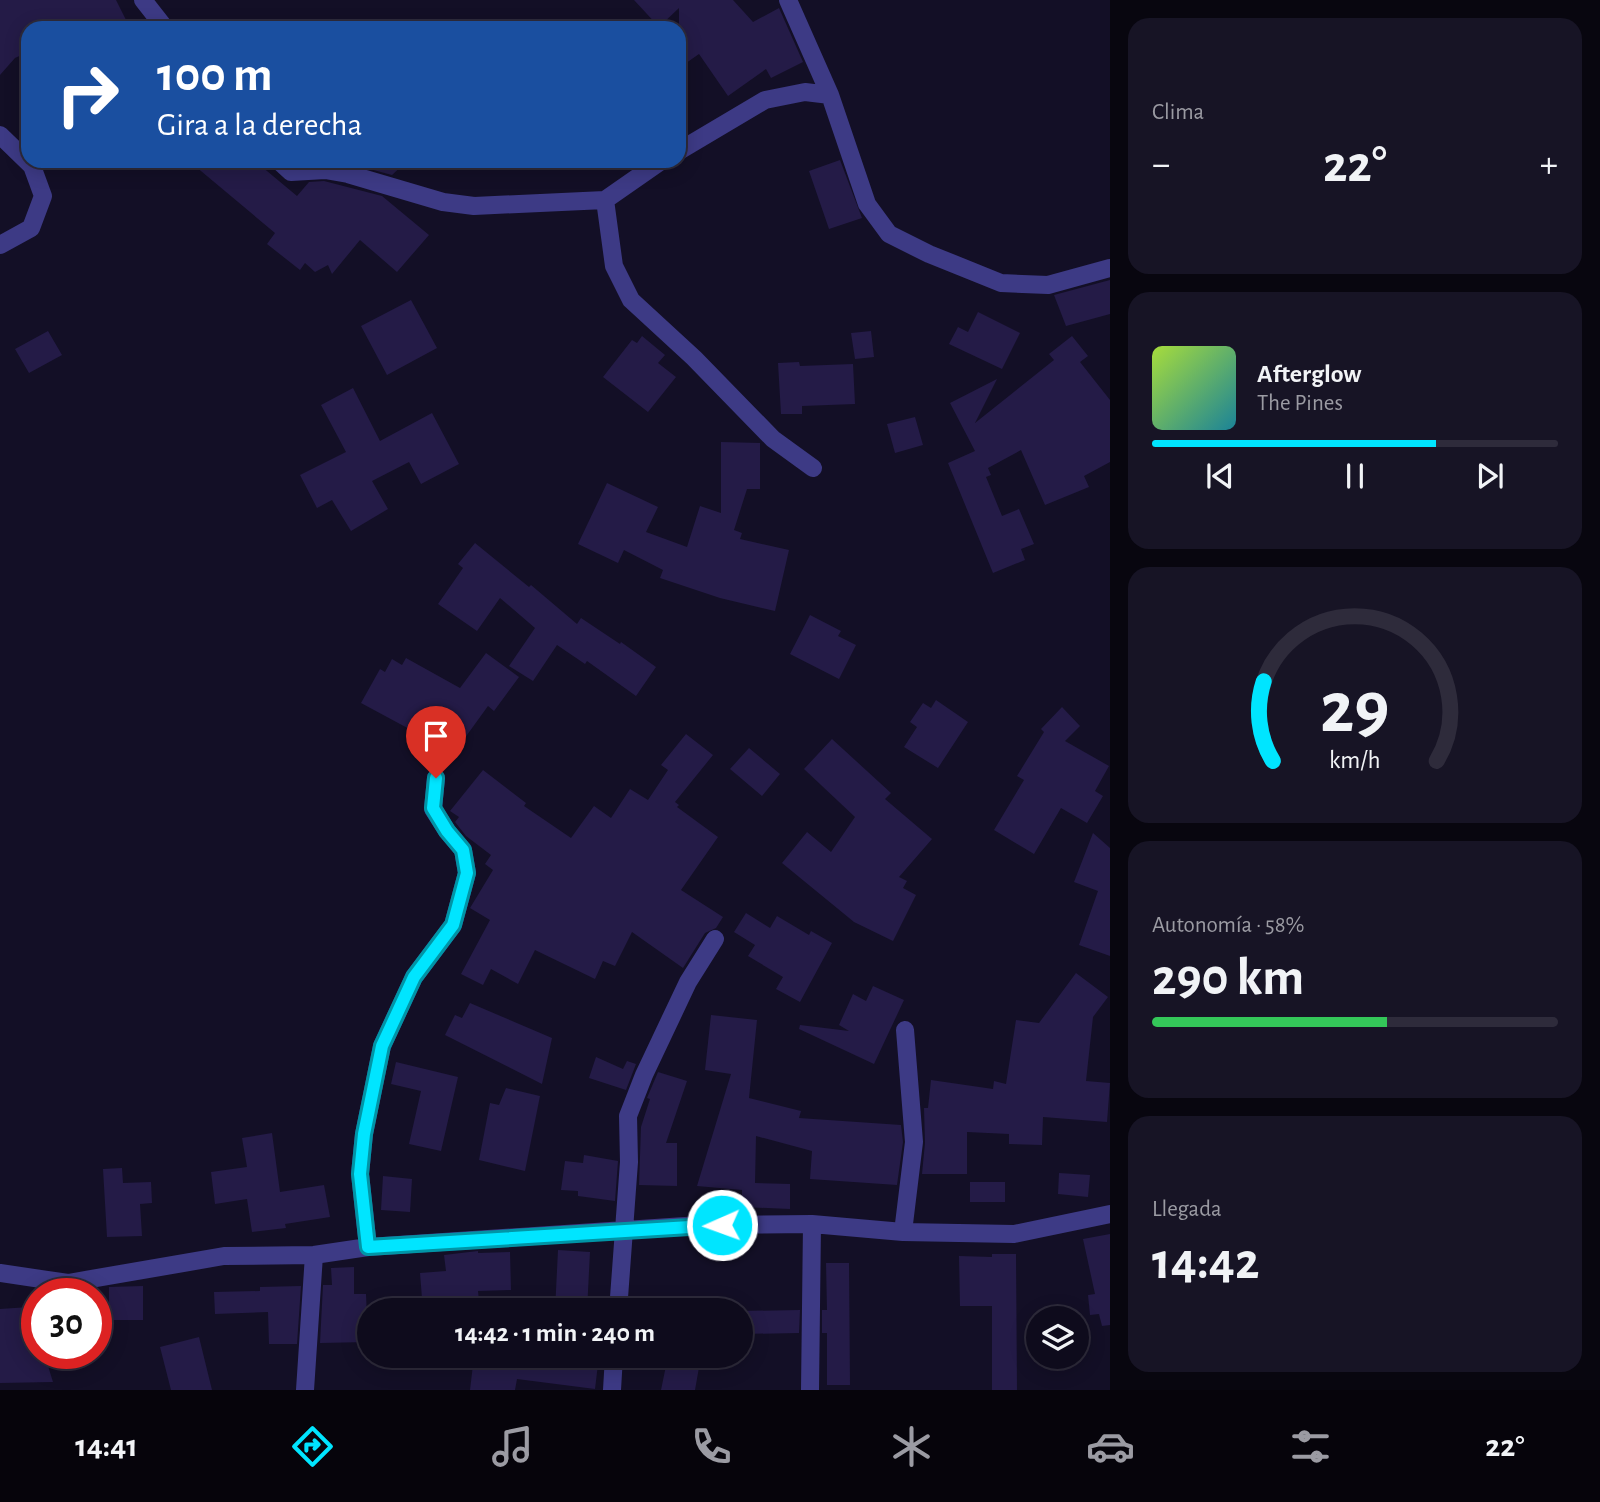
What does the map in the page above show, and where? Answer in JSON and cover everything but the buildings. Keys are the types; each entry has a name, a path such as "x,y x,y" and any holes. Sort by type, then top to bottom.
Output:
{"street":[{"path":"143,0 160,21"},
{"path":"788,0 830,95 867,204 889,234 929,254 1001,283 1048,285 1110,268"},
{"path":"686,147 765,100 805,92 830,95"},
{"path":"0,135 21,155"},
{"path":"0,245 31,228 43,196 33,168"},
{"path":"287,168 291,172 325,170 348,174 443,202 474,206 605,200 652,168"},
{"path":"605,200 614,266 631,300 695,358 773,439 813,468"},
{"path":"368,1247 360,1174 364,1134 382,1046 414,977 453,925 467,873 463,850 433,808 436,778"},
{"path":"619,1298 629,1162 628,1116 644,1075 688,982 715,939"},
{"path":"903,1232 914,1142 905,1030"},
{"path":"0,1273 68,1283 224,1256 314,1255 368,1247 699,1225 811,1224 903,1232 1014,1234 1110,1214"},
{"path":"810,1390 811,1224"},
{"path":"305,1390 314,1255"},
{"path":"612,1390 613,1368"}],"route":[{"path":"436,778 433,808 463,850 467,873 453,925 414,977 382,1046 364,1134 360,1174 368,1247 722,1225"}]}
